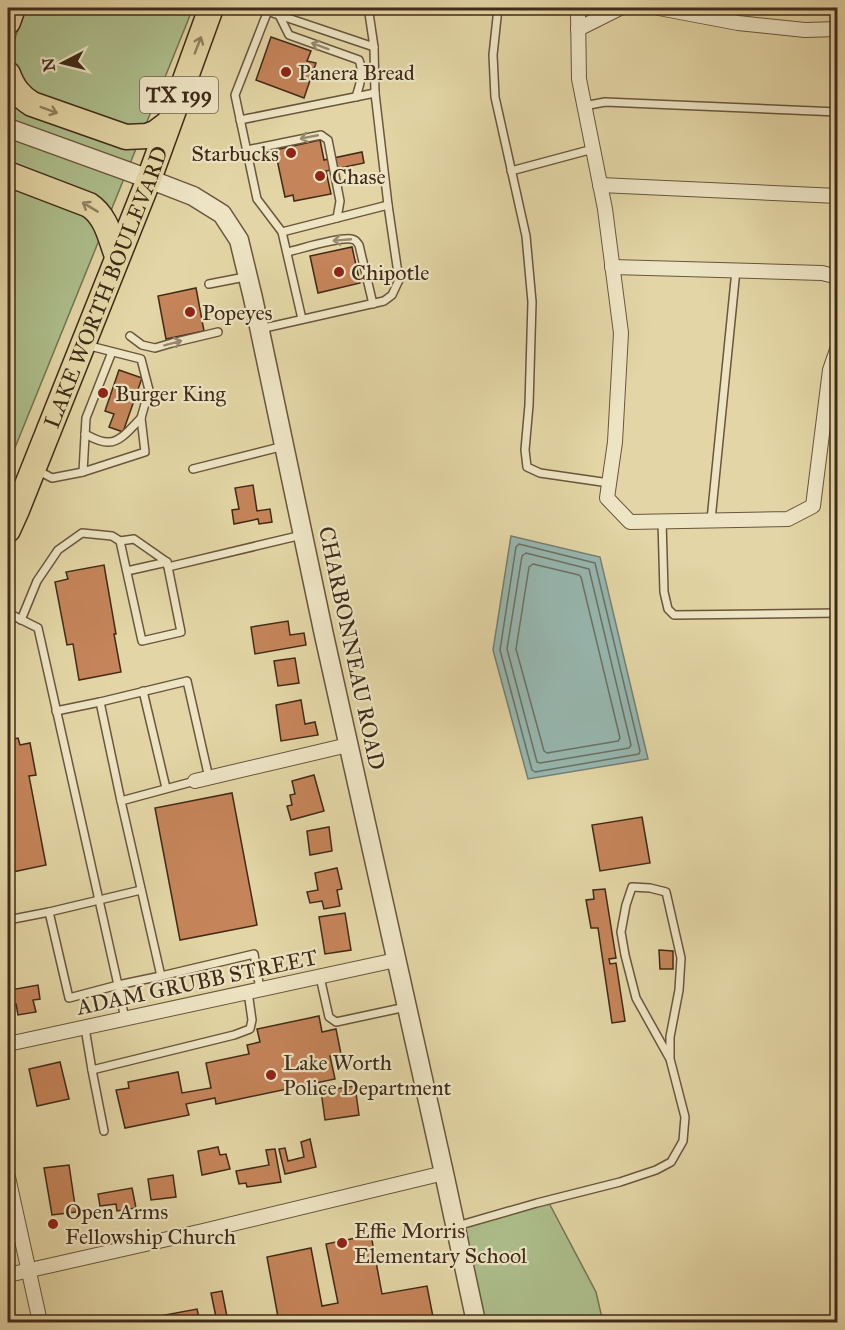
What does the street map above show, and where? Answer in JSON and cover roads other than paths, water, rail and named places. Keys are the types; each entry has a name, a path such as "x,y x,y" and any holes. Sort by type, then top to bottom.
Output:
{"highway":[{"path":"8,22 13,8"},
{"name":"LAKE WORTH BOULEVARD","path":"8,530 148,179 211,8"},
{"path":"8,74 15,90 32,104 126,137 147,136 167,124"},
{"path":"8,174 95,209 104,220 117,256"}],"street":[{"path":"579,8 579,79 605,209 621,333 615,442 607,498 630,522 788,519 813,506 830,370 837,347"},
{"path":"578,29 620,8"},
{"path":"659,8 738,23 805,30 837,29"},
{"name":"CHARBONNEAU ROAD","path":"8,128 193,196 222,214 239,240 476,1323"},
{"path":"600,185 837,196"},
{"path":"612,267 822,273 837,277"},
{"path":"195,781 348,746"},
{"name":"ADAM GRUBB STREET","path":"8,1044 396,960"},
{"path":"8,1275 444,1173"},
{"path":"8,1176 40,1323"}],"lane":[{"path":"260,329 384,301 392,295 399,280 375,93 374,47 369,13 364,8"},
{"path":"498,8 493,55 495,97 526,236 532,302 526,467 540,473 609,483"},
{"path":"302,319 282,232 257,199 234,96 268,9 279,15 374,47"},
{"path":"279,15 289,35 359,60 362,69 361,82 356,97"},
{"path":"240,120 375,93"},
{"path":"584,106 605,102 837,112"},
{"path":"247,150 321,135 328,140 340,201 337,218"},
{"path":"511,171 593,149"},
{"path":"282,232 388,205"},
{"path":"287,252 339,239 356,241 359,245 373,304"},
{"path":"711,520 736,270"},
{"path":"208,284 248,276"},
{"path":"130,336 142,345 155,348 218,332"},
{"path":"33,468 52,478 82,472 145,452 141,418 149,390 141,359 83,344"},
{"path":"82,472 86,418 112,352"},
{"path":"85,434 97,440 110,442 120,437 141,418"},
{"path":"193,469 284,446"},
{"path":"662,521 664,592 668,609 674,615 837,613"},
{"path":"21,620 37,581 58,550 82,533 112,536 120,541 134,539 167,565 181,632 142,641 120,541"},
{"path":"127,571 167,565 303,535"},
{"path":"8,613 38,628 124,1019"},
{"path":"56,711 187,681 209,778"},
{"path":"143,691 166,788"},
{"path":"100,702 161,976"},
{"path":"121,801 195,781"},
{"path":"455,1226 620,1182 656,1170 671,1162 683,1141 685,1117 670,1059 670,1037 679,990 681,958 666,892 632,887 621,932 625,955 636,998 670,1059"},
{"path":"8,920 141,890"},
{"path":"49,912 69,998 254,954 254,991 250,1029 92,1070"},
{"path":"320,977 329,1017 336,1022 406,1007"},
{"path":"84,1028 104,1131"}],"water":[{"path":"511,536 600,557 648,759 528,779 493,650"}],"place":[{"name":"Panera Bread","path":"286,72"},
{"name":"Starbucks","path":"291,153"},
{"name":"Chase","path":"320,176"},
{"name":"Chipotle","path":"339,272"},
{"name":"Popeyes","path":"190,312"},
{"name":"Burger King","path":"103,393"},
{"name":"Lake Worth Police Department","path":"271,1075"},
{"name":"Open Arms Fellowship Church","path":"53,1224"},
{"name":"Effie Morris Elementary School","path":"342,1243"}]}
